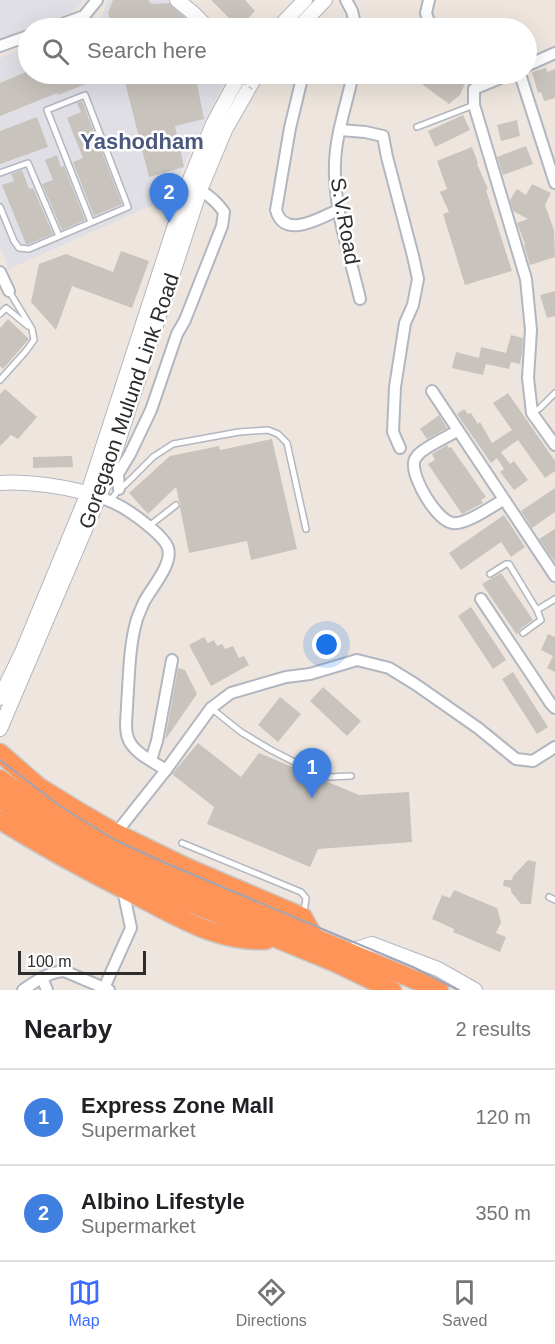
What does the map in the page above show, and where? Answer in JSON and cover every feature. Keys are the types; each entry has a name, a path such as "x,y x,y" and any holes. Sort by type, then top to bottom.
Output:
{"highway":[{"path":"0,753 39,787 116,832 188,868 303,918 314,937"},
{"path":"0,779 32,802 103,846 175,887 279,939 387,968 439,990"},
{"path":"0,799 68,845 175,887 314,937 380,987"},
{"path":"0,820 42,847 201,928 225,936 262,940 279,939"}],"main road":[{"path":"177,0 198,18"},
{"path":"190,0 209,18"},
{"path":"288,18 305,0"},
{"path":"308,18 325,0"},
{"name":"Goregaon Mulund Link Road","path":"0,729 99,497 184,220 189,182 213,124 235,84"},
{"name":"Goregaon Mulund Link Road","path":"184,220 200,190 225,130 251,84"},
{"path":"0,483 54,485 99,497"},
{"name":"Goregaon Mulund Link Road","path":"0,698 99,497"},
{"path":"342,957 372,944 438,969 476,990"}],"street":[{"path":"78,18 84,16 97,0"},
{"path":"346,0 354,18"},
{"path":"427,18 429,0"},
{"path":"0,46 18,40"},
{"path":"537,61 555,53"},
{"path":"301,84 288,139 276,210 278,217 282,222 292,226 304,224 338,210"},
{"name":"S.V.Road","path":"351,84 335,164 338,210 360,298"},
{"path":"486,84 474,89 474,105 526,279 531,330 528,378 532,413 555,445"},
{"path":"523,84 555,183"},
{"path":"340,130 384,136 396,198 418,279 413,305 405,323 395,387 393,432 400,448"},
{"path":"119,489 118,474 151,410 177,334 188,314 222,226 224,212 217,202 200,190"},
{"path":"0,272 9,291"},
{"path":"432,391 555,576"},
{"path":"457,430 419,453 414,463 417,479 429,502 440,517 451,523 462,523 503,500"},
{"path":"99,497 126,509 149,526 163,539 168,548 169,557 166,565 144,602 137,619 132,648 127,719 127,737 132,746 166,770"},
{"path":"481,599 550,704 555,708"},
{"path":"152,760 172,660"},
{"path":"116,832 166,770 211,708 231,693 357,660 389,668 478,728 516,759 533,761 555,747"},
{"path":"30,990 44,983 57,971 63,971 103,989 130,928 123,890"},
{"path":"23,990 44,983"}],"lane":[{"path":"0,207 14,241 19,248 28,249 128,207 85,95 47,110 91,222"},
{"path":"417,127 474,105"},
{"path":"0,174 28,163 59,236"},
{"path":"0,380 34,340 32,329 9,291"},
{"path":"0,314 6,308 32,329"},
{"path":"532,413 555,393"},
{"path":"99,497 126,485 153,457 173,444 239,432 268,430 279,434 287,443 306,529"},
{"path":"149,526 176,506"},
{"path":"490,574 509,564 537,610 541,620 523,633"},
{"path":"537,610 555,599"},
{"path":"211,708 241,732 302,766 328,777 351,776"},
{"path":"182,843 301,892 306,898 303,918"}],"path":[{"path":"245,84 255,91"}],"shaded area":[{"path":"0,0 83,0 69,13 57,18 18,18 18,35 0,43"},
{"path":"108,0 167,0 190,18 101,18"},
{"path":"18,50 18,84 223,84 168,198 9,269 0,248 0,58"}],"building":[{"path":"113,0 148,0 152,4 169,3 185,18 109,18 108,13"},
{"path":"211,0 245,0 255,11 248,18 229,18"},
{"path":"546,68 547,72 555,69 555,98 544,101 541,92 538,93 535,84 537,71"},
{"path":"18,75 18,84 86,84 0,116 0,83"},
{"path":"126,84 197,84 204,119 175,126 184,167 149,177"},
{"path":"422,84 465,84 460,95 449,104"},
{"path":"82,101 122,204 94,216 73,162 83,158 67,118 81,112 77,103"},
{"path":"463,115 470,130 435,147 428,131"},
{"path":"37,117 48,147 0,164 0,131"},
{"path":"517,120 520,136 501,141 497,125"},
{"path":"526,146 533,164 503,175 497,157"},
{"path":"472,147 488,189 486,190 512,271 465,285 443,214 449,212 440,192 447,189 437,161"},
{"path":"57,155 61,167 64,166 85,220 62,230 42,184 53,180 45,160"},
{"path":"22,170 29,189 33,188 53,234 28,244 26,244 2,185 14,181 11,174"},
{"path":"532,184 551,193 545,205 554,230 555,257 530,265 517,223 528,219 513,211 510,200 517,189 526,195"},
{"path":"121,251 149,261 132,308 72,286 56,330 31,302 39,264 66,254 113,272"},
{"path":"555,291 555,316 547,318 540,295"},
{"path":"8,319 29,339 3,369 0,366 0,328"},
{"path":"511,335 523,338 520,364 511,362 509,369 486,364 483,375 452,368 456,352 479,358 481,347 506,353"},
{"path":"5,389 37,417 18,439 11,435 0,446 0,394"},
{"path":"508,393 555,461 555,471 545,478 518,440 501,452 510,464 514,461 528,480 514,490 500,472 504,469 497,458 491,463 457,414 464,409 468,414 471,413 478,424 480,422 492,443 512,430 493,403"},
{"path":"439,415 447,428 427,439 420,429"},
{"path":"272,439 297,549 251,560 247,541 189,553 176,487 148,514 129,493 170,456 219,446 220,450"},
{"path":"447,445 451,447 486,497 481,500 483,503 462,514 428,464 435,460 432,454"},
{"path":"72,456 73,467 33,468 33,457"},
{"path":"555,488 555,512 532,528 521,511"},
{"path":"504,515 525,547 511,557 501,542 461,570 449,553"},
{"path":"555,529 555,562 539,539"},
{"path":"501,573 533,620 520,629 517,635 482,584"},
{"path":"471,607 506,660 493,669 458,616"},
{"path":"548,634 555,637 555,672 547,668 553,656 541,650"},
{"path":"204,637 208,643 214,640 217,646 222,644 225,649 233,646 239,658 244,656 249,665 211,686 189,645"},
{"path":"178,668 185,670 197,694 165,740"},
{"path":"513,672 548,727 537,734 502,679"},
{"path":"323,687 361,721 347,736 310,701"},
{"path":"280,697 301,714 278,742 258,725"},
{"path":"198,743 241,777 259,753 359,795 409,792 412,842 318,849 310,867 207,824 214,807 172,774"},
{"path":"528,860 536,862 531,904 521,904 511,892 511,888 503,886 504,880 512,880"},
{"path":"454,890 497,908 501,922 496,933 506,937 500,952 453,932 454,929 432,919 442,895 450,898"}],"railway":[{"path":"0,760 60,806 115,840 413,967 458,990"}],"place":[{"name":"Albino Lifestyle","path":"169,223"},
{"name":"Express Zone Mall","path":"312,798"}],"district":[{"name":"Yashodham","path":"142,141"}]}
